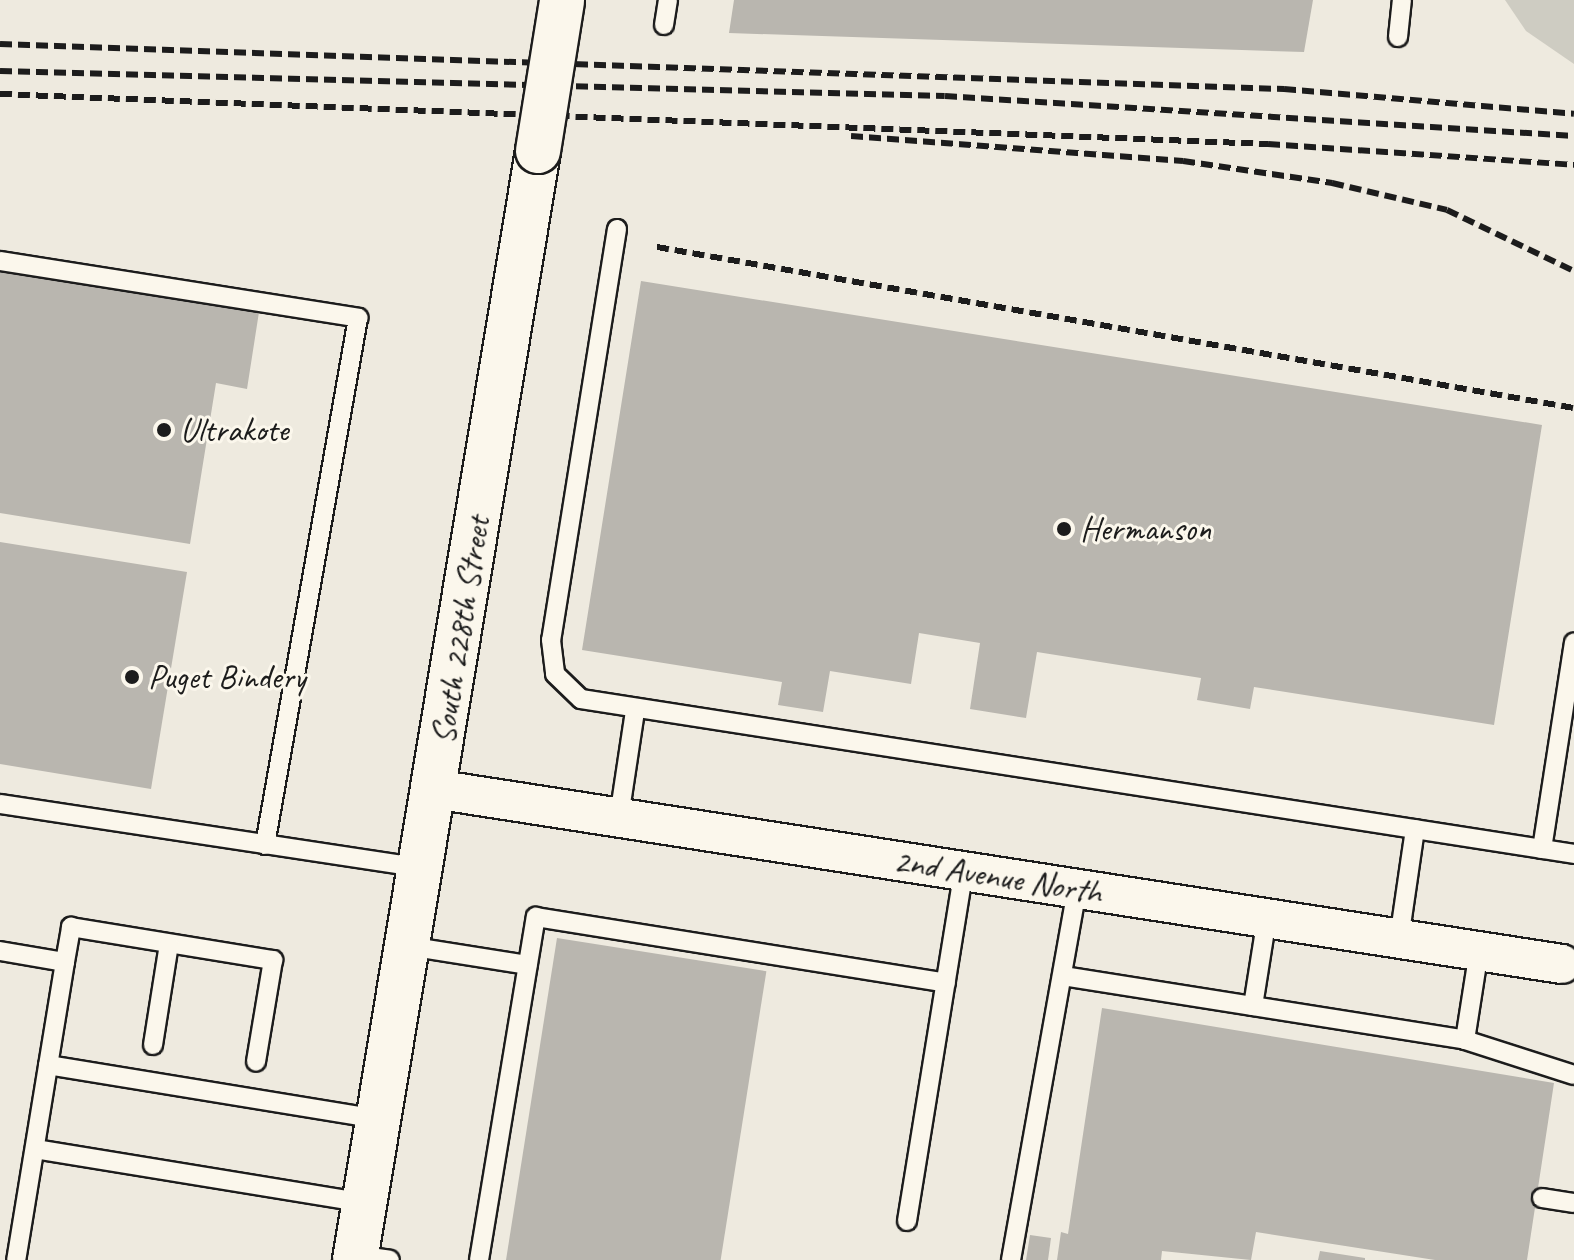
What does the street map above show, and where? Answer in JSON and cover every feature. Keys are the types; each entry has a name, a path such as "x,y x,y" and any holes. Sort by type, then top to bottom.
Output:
{"main road":[{"name":"South 228th Street","path":"367,1258 365,1203 562,0"}],"street":[{"name":"2nd Avenue North","path":"434,789 1479,951 1568,971"}],"lane":[{"path":"664,25 668,0"},
{"path":"1398,37 1402,0"},
{"path":"617,229 551,640 555,674 581,699 635,711 1574,854"},
{"path":"0,261 358,318 265,845"},
{"path":"1542,849 1574,642"},
{"path":"619,817 635,711"},
{"path":"0,804 421,868"},
{"path":"1399,939 1415,829"},
{"path":"907,1221 964,871"},
{"path":"1011,1260 1077,889"},
{"path":"479,1260 536,917 946,983"},
{"path":"1253,1006 1267,918"},
{"path":"16,1260 71,927 273,960 256,1062"},
{"path":"153,1045 169,944"},
{"path":"408,946 528,965"},
{"path":"0,951 65,962"},
{"path":"1465,1040 1479,951"},
{"path":"1063,976 1465,1040 1574,1075"},
{"path":"48,1065 379,1119"},
{"path":"35,1149 365,1203"},
{"path":"1542,1198 1574,1203"}],"shaded area":[{"path":"1505,0 1574,0 1574,64 1526,31"}],"building":[{"path":"734,0 1313,0 1304,52 729,33"},
{"path":"0,270 259,312 247,389 216,383 190,544 0,513"},
{"name":"Hermanson","path":"641,281 1542,425 1494,725 1254,687 1250,709 1197,700 1201,678 1037,652 1026,718 970,709 980,643 919,633 911,684 830,671 823,712 778,705 782,682 582,650"},
{"path":"0,542 187,572 151,789 0,764"},
{"path":"557,938 766,971 721,1260 506,1260"},
{"path":"1102,1008 1554,1083 1527,1260 1435,1260 1256,1232 1251,1260 1162,1251 1161,1260 1057,1260 1061,1232 1068,1234"},
{"path":"1030,1235 1051,1238 1048,1260 1026,1260"},
{"path":"1320,1251 1365,1258 1365,1260 1318,1260"}],"railway":[{"path":"0,44 1284,89 1574,114"},
{"path":"0,71 945,96 1574,136"},
{"path":"0,94 1268,144 1574,165"},
{"path":"851,136 1183,161 1332,183 1447,210 1574,271"},
{"path":"657,247 1574,408"}],"place":[{"name":"Ultrakote","path":"164,430"},
{"name":"Hermanson","path":"1064,529"},
{"name":"Puget Bindery","path":"132,677"}]}
